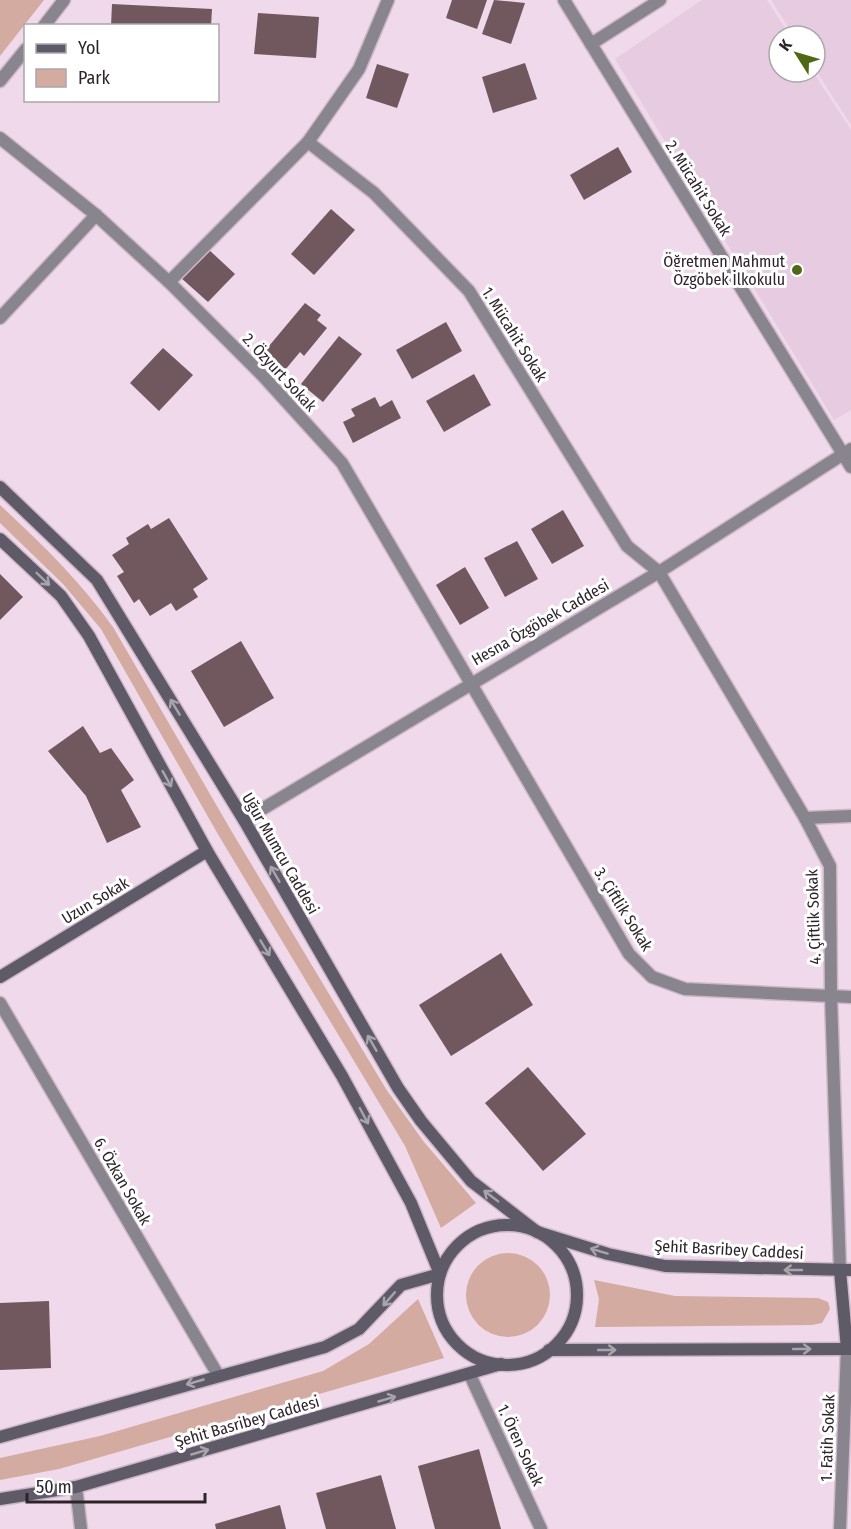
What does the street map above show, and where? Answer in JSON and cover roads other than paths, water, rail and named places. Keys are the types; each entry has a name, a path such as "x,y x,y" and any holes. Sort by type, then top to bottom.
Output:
{"street":[{"path":"46,24 64,0"},
{"path":"169,282 308,142 359,69 388,0"},
{"name":"2. Mücahit Sokak","path":"564,0 847,451 851,467"},
{"path":"591,44 660,0"},
{"path":"0,81 24,51"},
{"name":"2. Özyurt Sokak","path":"0,138 96,215 169,282 263,376 342,463 469,683"},
{"name":"1. Mücahit Sokak","path":"308,142 374,193 469,291 627,546 659,572"},
{"path":"0,318 96,215"},
{"name":"Hesna Özgöbek Caddesi","path":"244,820 469,683 659,572 847,451"},
{"name":"Uğur Mumcu Caddesi","path":"0,487 97,580 244,820 398,1088 421,1121 471,1181 537,1232"},
{"path":"0,539 61,596 89,636 207,851 342,1076 411,1203 440,1274"},
{"name":"4. Çiftlik Sokak","path":"659,572 805,818 830,866 831,997 845,1270"},
{"name":"3. Çiftlik Sokak","path":"469,683 629,954 652,976 685,989 851,997"},
{"path":"805,818 851,816"},
{"name":"Uzun Sokak","path":"0,977 207,851"},
{"name":"6. Özkan Sokak","path":"0,1003 218,1376"},
{"path":"508,1224 537,1232 560,1249 574,1274 576,1288 573,1316 567,1329 549,1350 526,1362 501,1364 475,1357 453,1340 440,1316 437,1302 440,1274 454,1248 479,1230 508,1224"},
{"name":"Şehit Basribey Caddesi","path":"537,1232 608,1254 665,1266 845,1270"},
{"path":"549,1350 849,1349 845,1270"},
{"path":"0,1437 325,1347 359,1329 401,1285 440,1274"},
{"name":"1. Fatih Sokak","path":"840,1529 849,1349"},
{"name":"Şehit Basribey Caddesi","path":"0,1499 76,1487 470,1375 501,1364"},
{"name":"1. Ören Sokak","path":"470,1375 541,1529"},
{"path":"76,1487 81,1529"}],"place":[{"name":"Öğretmen Mahmut Özgöbek İlkokulu","path":"797,270"}]}
